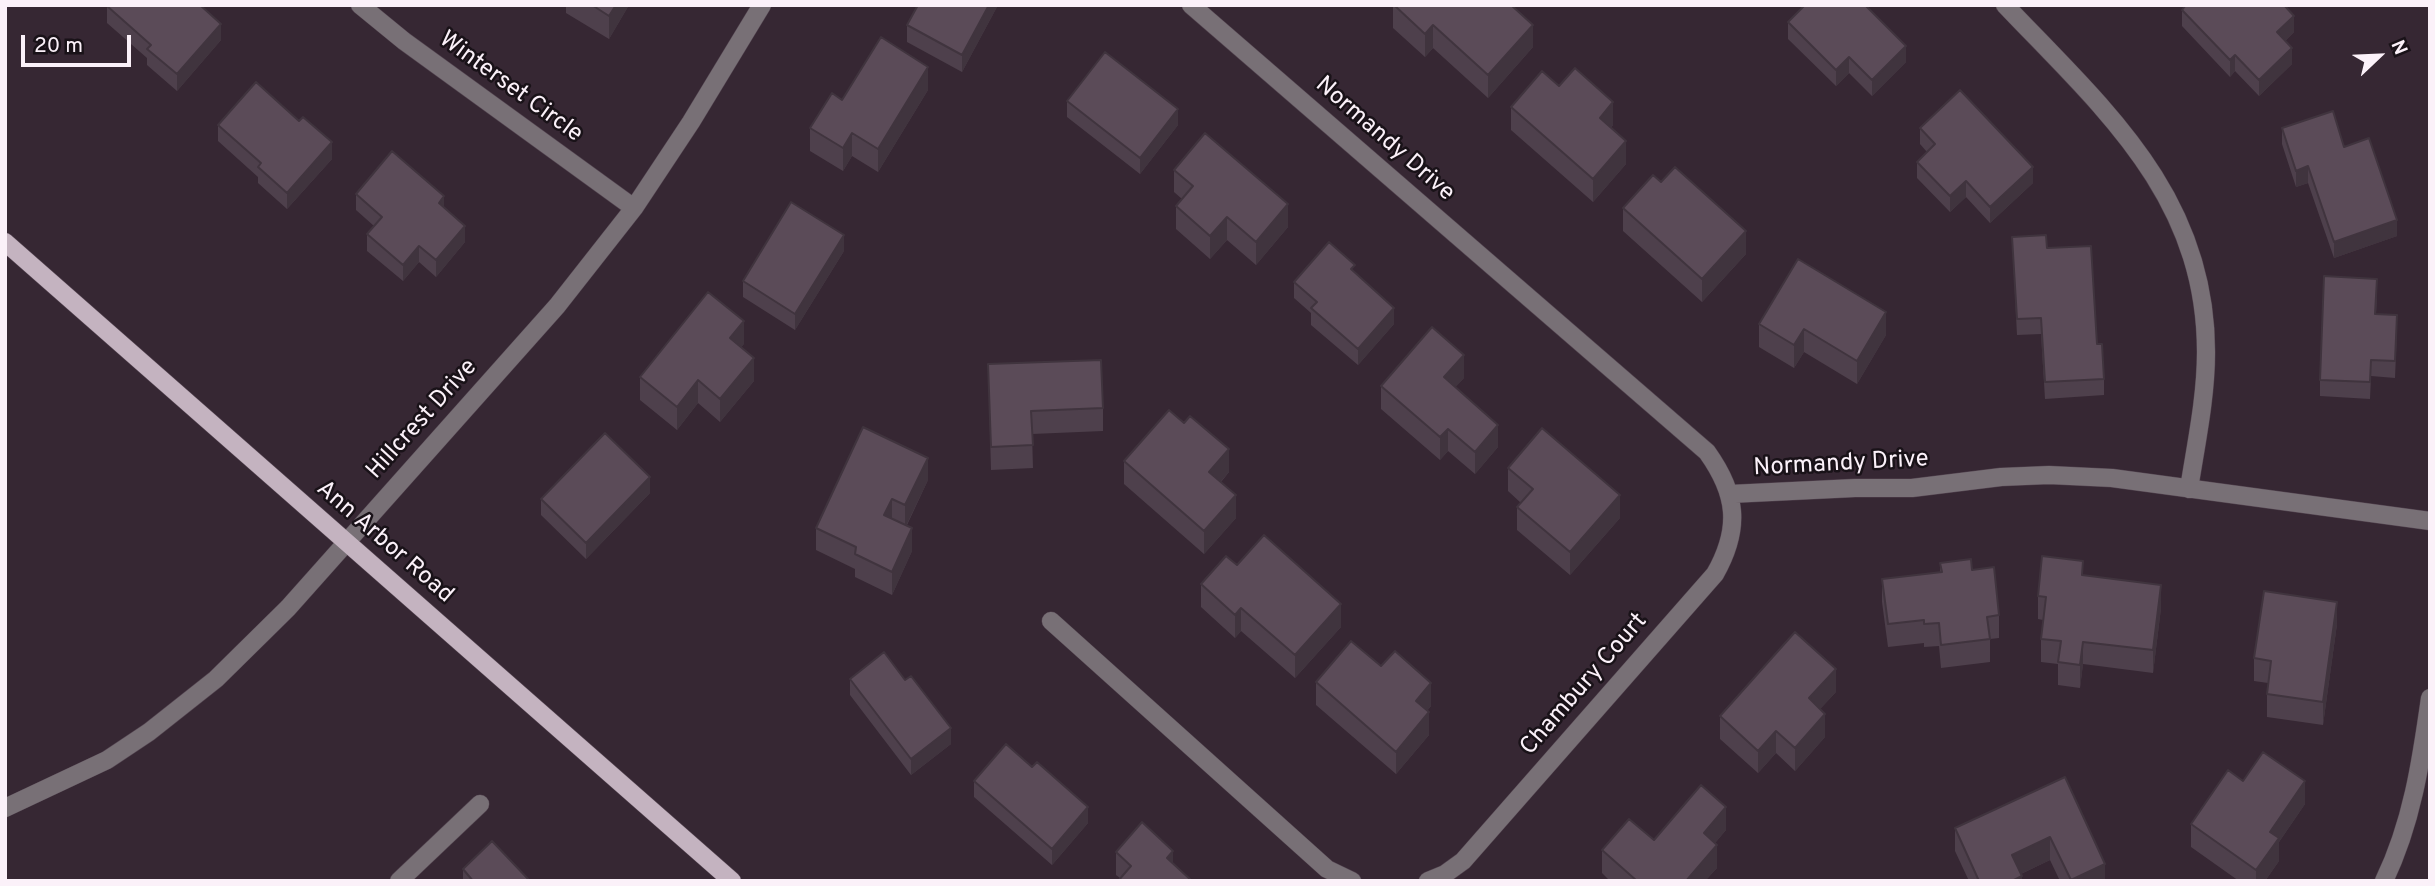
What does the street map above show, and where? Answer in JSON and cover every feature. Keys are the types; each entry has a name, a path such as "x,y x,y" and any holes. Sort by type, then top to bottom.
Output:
{"main road":[{"name":"Ann Arbor Road","path":"5,242 732,881"}],"street":[{"name":"Winterset Circle","path":"360,5 404,41 634,208"},
{"name":"Hillcrest Drive","path":"5,808 107,760 149,732 216,679 288,608 557,306 634,208 691,122 762,5"},
{"name":"Normandy Drive","path":"1191,5 1707,452 1721,472 1730,494 1912,488 2049,475 2112,478 2430,521"},
{"path":"2005,5 2109,113 2139,151 2159,183 2180,227 2198,280 2206,351 2205,387 2189,489"},
{"name":"Chambury Court","path":"1428,881 1445,874 1463,861 1715,574 1725,556 1731,535 1733,513 1730,494"},
{"path":"1051,621 1327,869 1352,881"},
{"path":"2384,881 2408,819 2420,770 2430,698"},
{"path":"399,881 480,804"}],"building":[{"path":"108,5 200,5 221,24 177,74 147,49 151,45"},
{"path":"592,5 616,5 609,16"},
{"path":"918,5 989,5 962,55 907,25"},
{"path":"1394,5 1511,5 1533,25 1488,75 1433,25 1425,34"},
{"path":"1805,5 1865,5 1906,46 1872,80 1849,57 1836,70 1788,22"},
{"path":"2186,5 2284,5 2294,16 2277,32 2292,48 2259,80 2235,55 2230,60 2182,10"},
{"path":"881,37 928,67 878,149 852,133 843,148 810,128 832,93 842,100"},
{"path":"1105,52 1178,109 1140,158 1067,101"},
{"path":"1575,68 1613,102 1600,118 1626,141 1593,179 1511,107 1542,71 1559,86"},
{"path":"256,82 299,121 303,117 332,142 287,193 258,167 261,163 218,125"},
{"path":"1960,90 2033,167 1990,207 1966,181 1950,196 1917,162 1935,144 1920,128"},
{"path":"2333,111 2344,147 2369,138 2397,220 2334,242 2308,166 2296,171 2282,128"},
{"path":"1205,133 1288,204 1256,242 1227,217 1210,236 1176,206 1193,186 1174,170"},
{"path":"392,151 444,196 439,203 465,226 436,260 419,246 403,265 367,234 382,217 356,194"},
{"path":"1675,167 1746,231 1702,279 1623,208 1653,175 1661,182"},
{"path":"791,202 844,235 795,314 743,281"},
{"path":"2046,235 2047,248 2091,246 2097,344 2102,344 2104,379 2045,382 2041,318 2017,319 2012,237"},
{"path":"1329,242 1355,265 1351,269 1394,308 1358,349 1311,308 1317,302 1294,282"},
{"path":"1798,259 1886,312 1857,361 1804,329 1794,345 1759,324"},
{"path":"2324,276 2377,279 2375,314 2397,315 2395,361 2371,360 2370,382 2320,380"},
{"path":"708,292 744,321 730,338 754,358 720,399 698,380 677,407 640,377"},
{"path":"1432,327 1464,355 1444,377 1498,425 1475,452 1448,429 1440,437 1381,386"},
{"path":"1101,360 1103,408 1031,411 1033,445 991,447 988,364"},
{"path":"1169,410 1184,423 1190,416 1229,449 1209,472 1236,495 1204,531 1124,461"},
{"path":"863,427 928,458 905,505 892,499 884,515 912,528 892,572 855,554 856,547 816,528"},
{"path":"1542,428 1620,495 1570,552 1517,507 1533,489 1508,468"},
{"path":"605,433 650,477 586,543 541,499"},
{"path":"1264,535 1341,604 1295,655 1241,608 1235,615 1201,584 1226,556 1237,565"},
{"path":"2042,556 2083,561 2082,575 2161,585 2153,650 2083,642 2080,665 2058,662 2061,641 2041,639 2046,597 2038,596"},
{"path":"1971,559 1972,570 1994,567 1999,615 1987,617 1990,639 1941,645 1939,623 1924,624 1924,620 1888,624 1882,579 1942,572 1940,563"},
{"path":"2264,591 2337,602 2323,702 2267,694 2271,661 2254,658"},
{"path":"1795,632 1836,669 1809,698 1825,714 1795,748 1776,731 1758,751 1720,716"},
{"path":"1351,641 1381,666 1395,651 1431,683 1416,701 1429,712 1396,752 1316,682"},
{"path":"884,652 905,680 911,676 951,728 911,759 850,679"},
{"path":"1006,744 1032,767 1037,762 1088,807 1052,849 974,781"},
{"path":"2263,752 2305,781 2270,832 2279,838 2256,870 2191,824 2228,770 2243,781"},
{"path":"2065,777 2105,864 2071,880 2050,837 2012,855 2022,876 2012,881 1979,881 1955,828"},
{"path":"1701,785 1726,807 1704,833 1717,845 1686,881 1637,881 1602,850 1629,819 1654,840"},
{"path":"1142,822 1173,851 1167,858 1192,881 1118,881 1131,866 1116,852"},
{"path":"492,841 530,881 473,881 463,869"}]}
